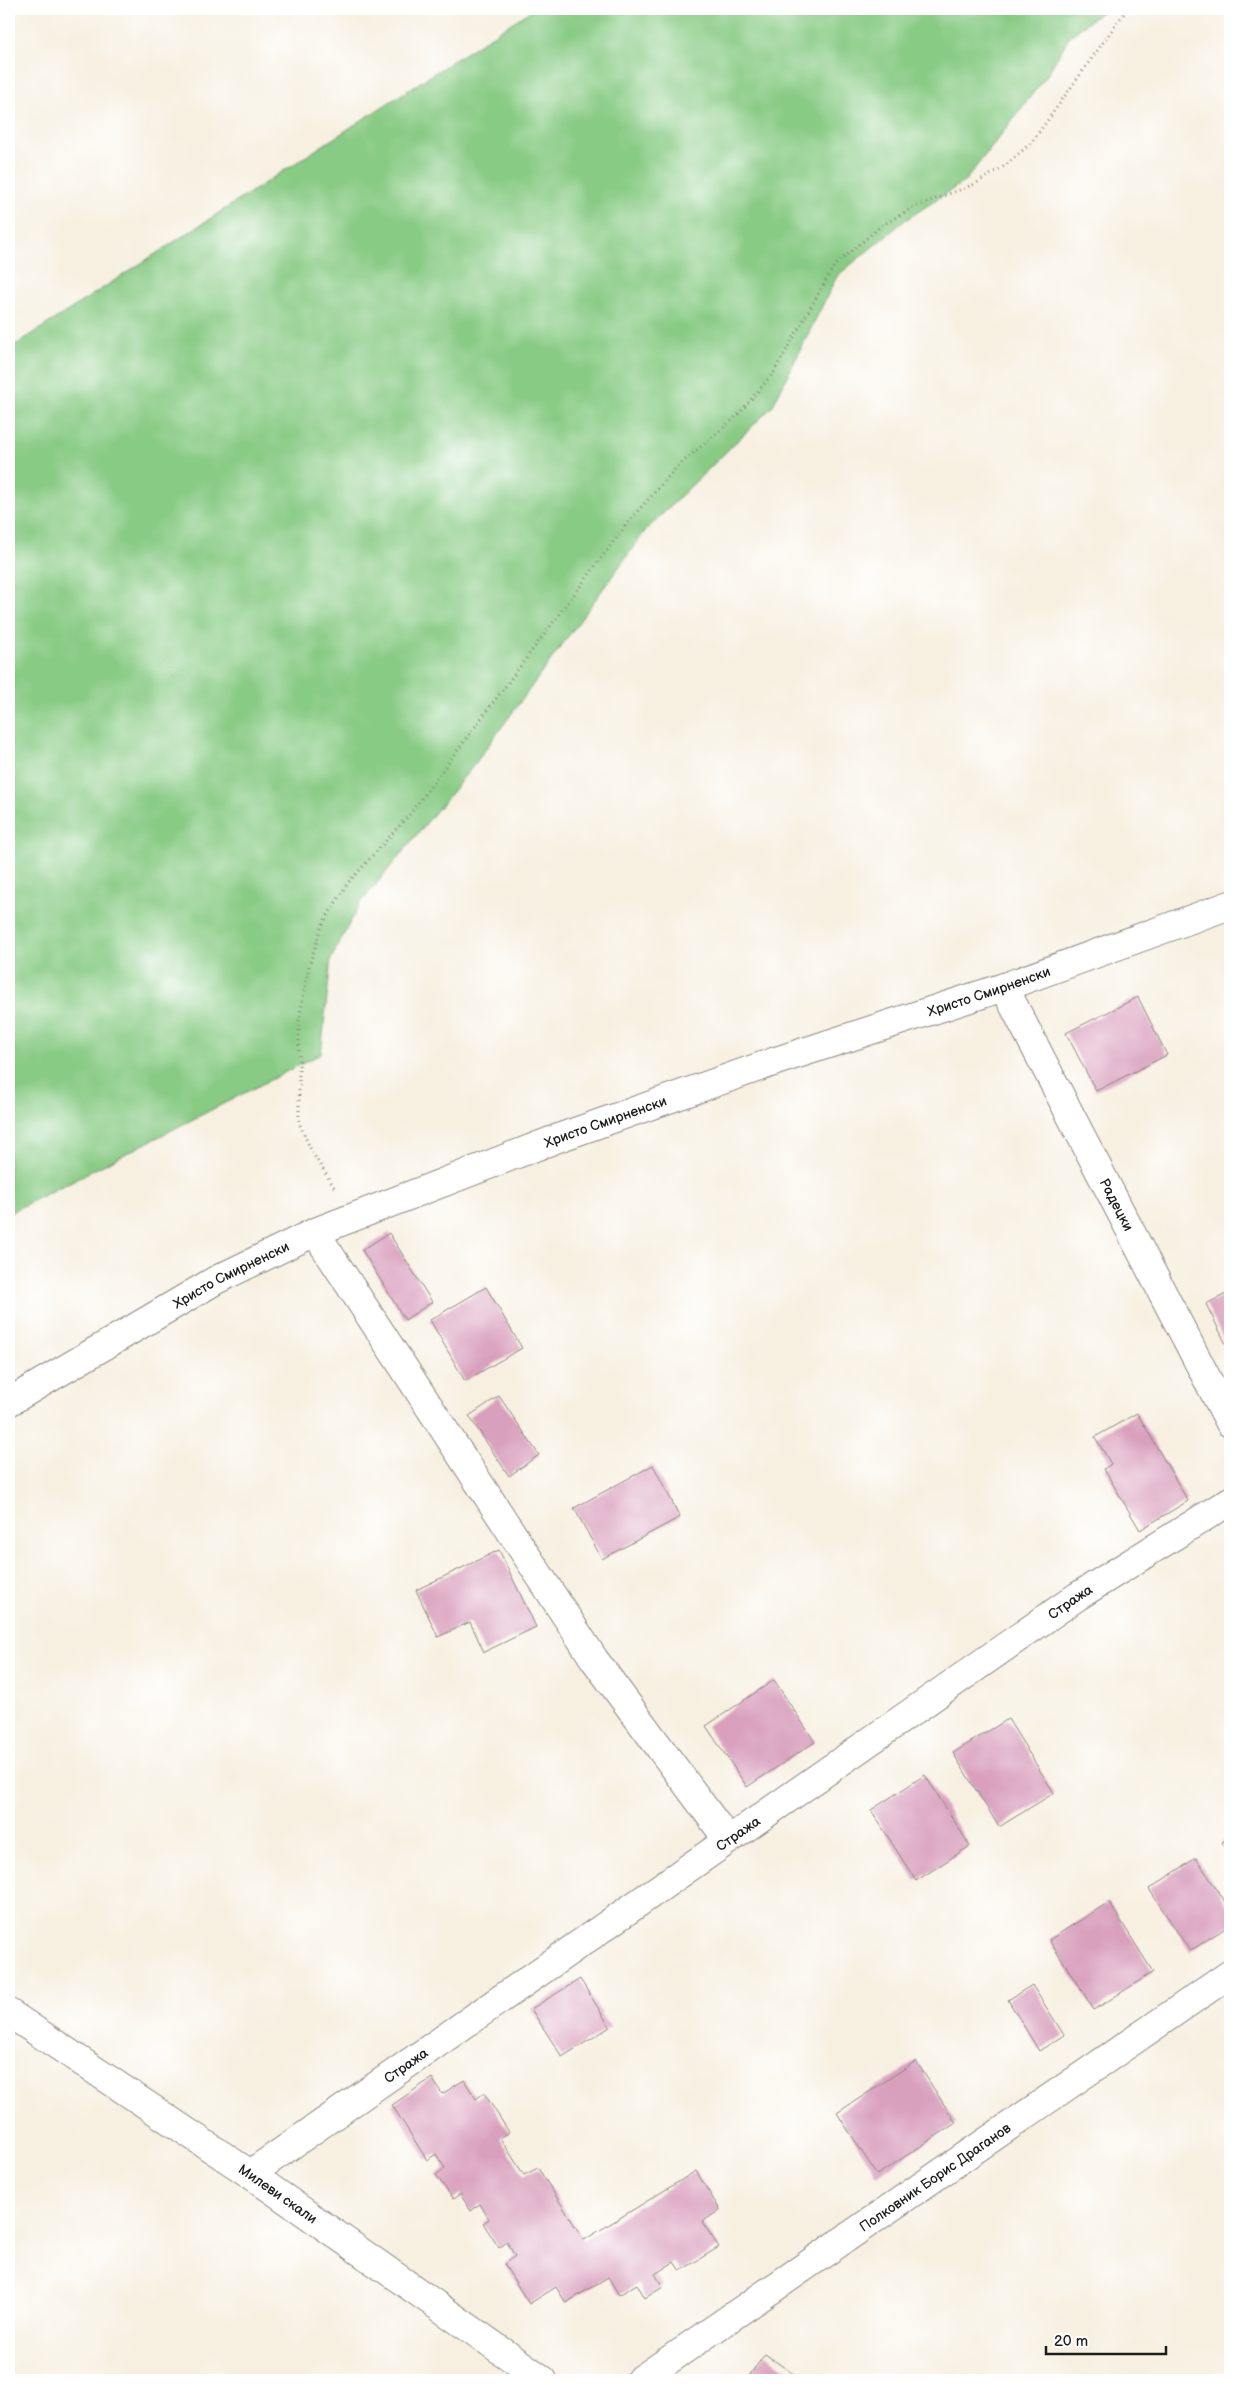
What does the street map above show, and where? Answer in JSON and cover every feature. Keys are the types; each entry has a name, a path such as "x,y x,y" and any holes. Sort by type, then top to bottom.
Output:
{"street":[{"name":"Христо Смирненски","path":"9,1402 216,1280 315,1232 561,1137 776,1060 1004,987 1230,905"},
{"name":"Радецки","path":"1004,987 1230,1423"},
{"path":"315,1232 594,1659 728,1840"},
{"name":"Стража","path":"250,2174 1078,1596 1230,1501"},
{"name":"Полковник Борис Драганов","path":"640,2380 1230,1974"},
{"name":"Милеви скали","path":"9,2013 250,2174 543,2380"}],"path":[{"path":"353,1217 312,1152 300,1123 298,1087 299,1019 309,966 322,925 347,884 409,815 629,521 677,467 737,416 774,372 834,266 881,226 912,208 975,184 1006,164 1032,142 1127,9"}],"green space":[{"path":"533,9 1105,9 1069,37 1047,75 965,181 904,221 837,276 772,407 646,530 474,765 359,905 331,959 321,1054 9,1213 9,349"}],"building":[{"path":"1138,997 1167,1055 1096,1091 1066,1033"},
{"path":"389,1233 432,1302 405,1320 362,1250"},
{"path":"486,1287 522,1348 465,1381 430,1320"},
{"path":"1230,1292 1230,1352 1206,1304"},
{"path":"499,1396 539,1455 509,1476 469,1416"},
{"path":"1137,1413 1188,1501 1140,1530 1104,1469 1111,1464 1095,1437"},
{"path":"653,1465 680,1517 602,1559 574,1508"},
{"path":"499,1550 536,1627 484,1652 470,1622 438,1637 416,1590"},
{"path":"774,1680 815,1742 747,1787 706,1726"},
{"path":"1008,1719 1054,1793 999,1827 953,1753"},
{"path":"925,1775 970,1846 916,1881 871,1810"},
{"path":"1230,1837 1230,1855 1222,1842"},
{"path":"1196,1858 1230,1909 1230,1925 1190,1951 1149,1889"},
{"path":"1109,1902 1153,1972 1094,2010 1049,1940"},
{"path":"580,1979 610,2027 562,2057 531,2009"},
{"path":"1032,1985 1064,2035 1039,2051 1008,2000"},
{"path":"916,2061 956,2123 877,2175 837,2113"},
{"path":"432,2078 442,2094 464,2080 476,2099 484,2093 509,2132 500,2138 524,2175 538,2168 584,2240 696,2171 720,2210 702,2222 719,2247 680,2271 674,2262 655,2274 663,2287 645,2298 637,2284 619,2295 608,2277 566,2303 556,2287 529,2304 504,2264 515,2256 507,2242 499,2248 483,2223 489,2219 480,2204 471,2211 460,2194 453,2199 436,2175 445,2168 436,2154 427,2160 392,2105"},
{"path":"765,2354 802,2380 746,2380"}]}
